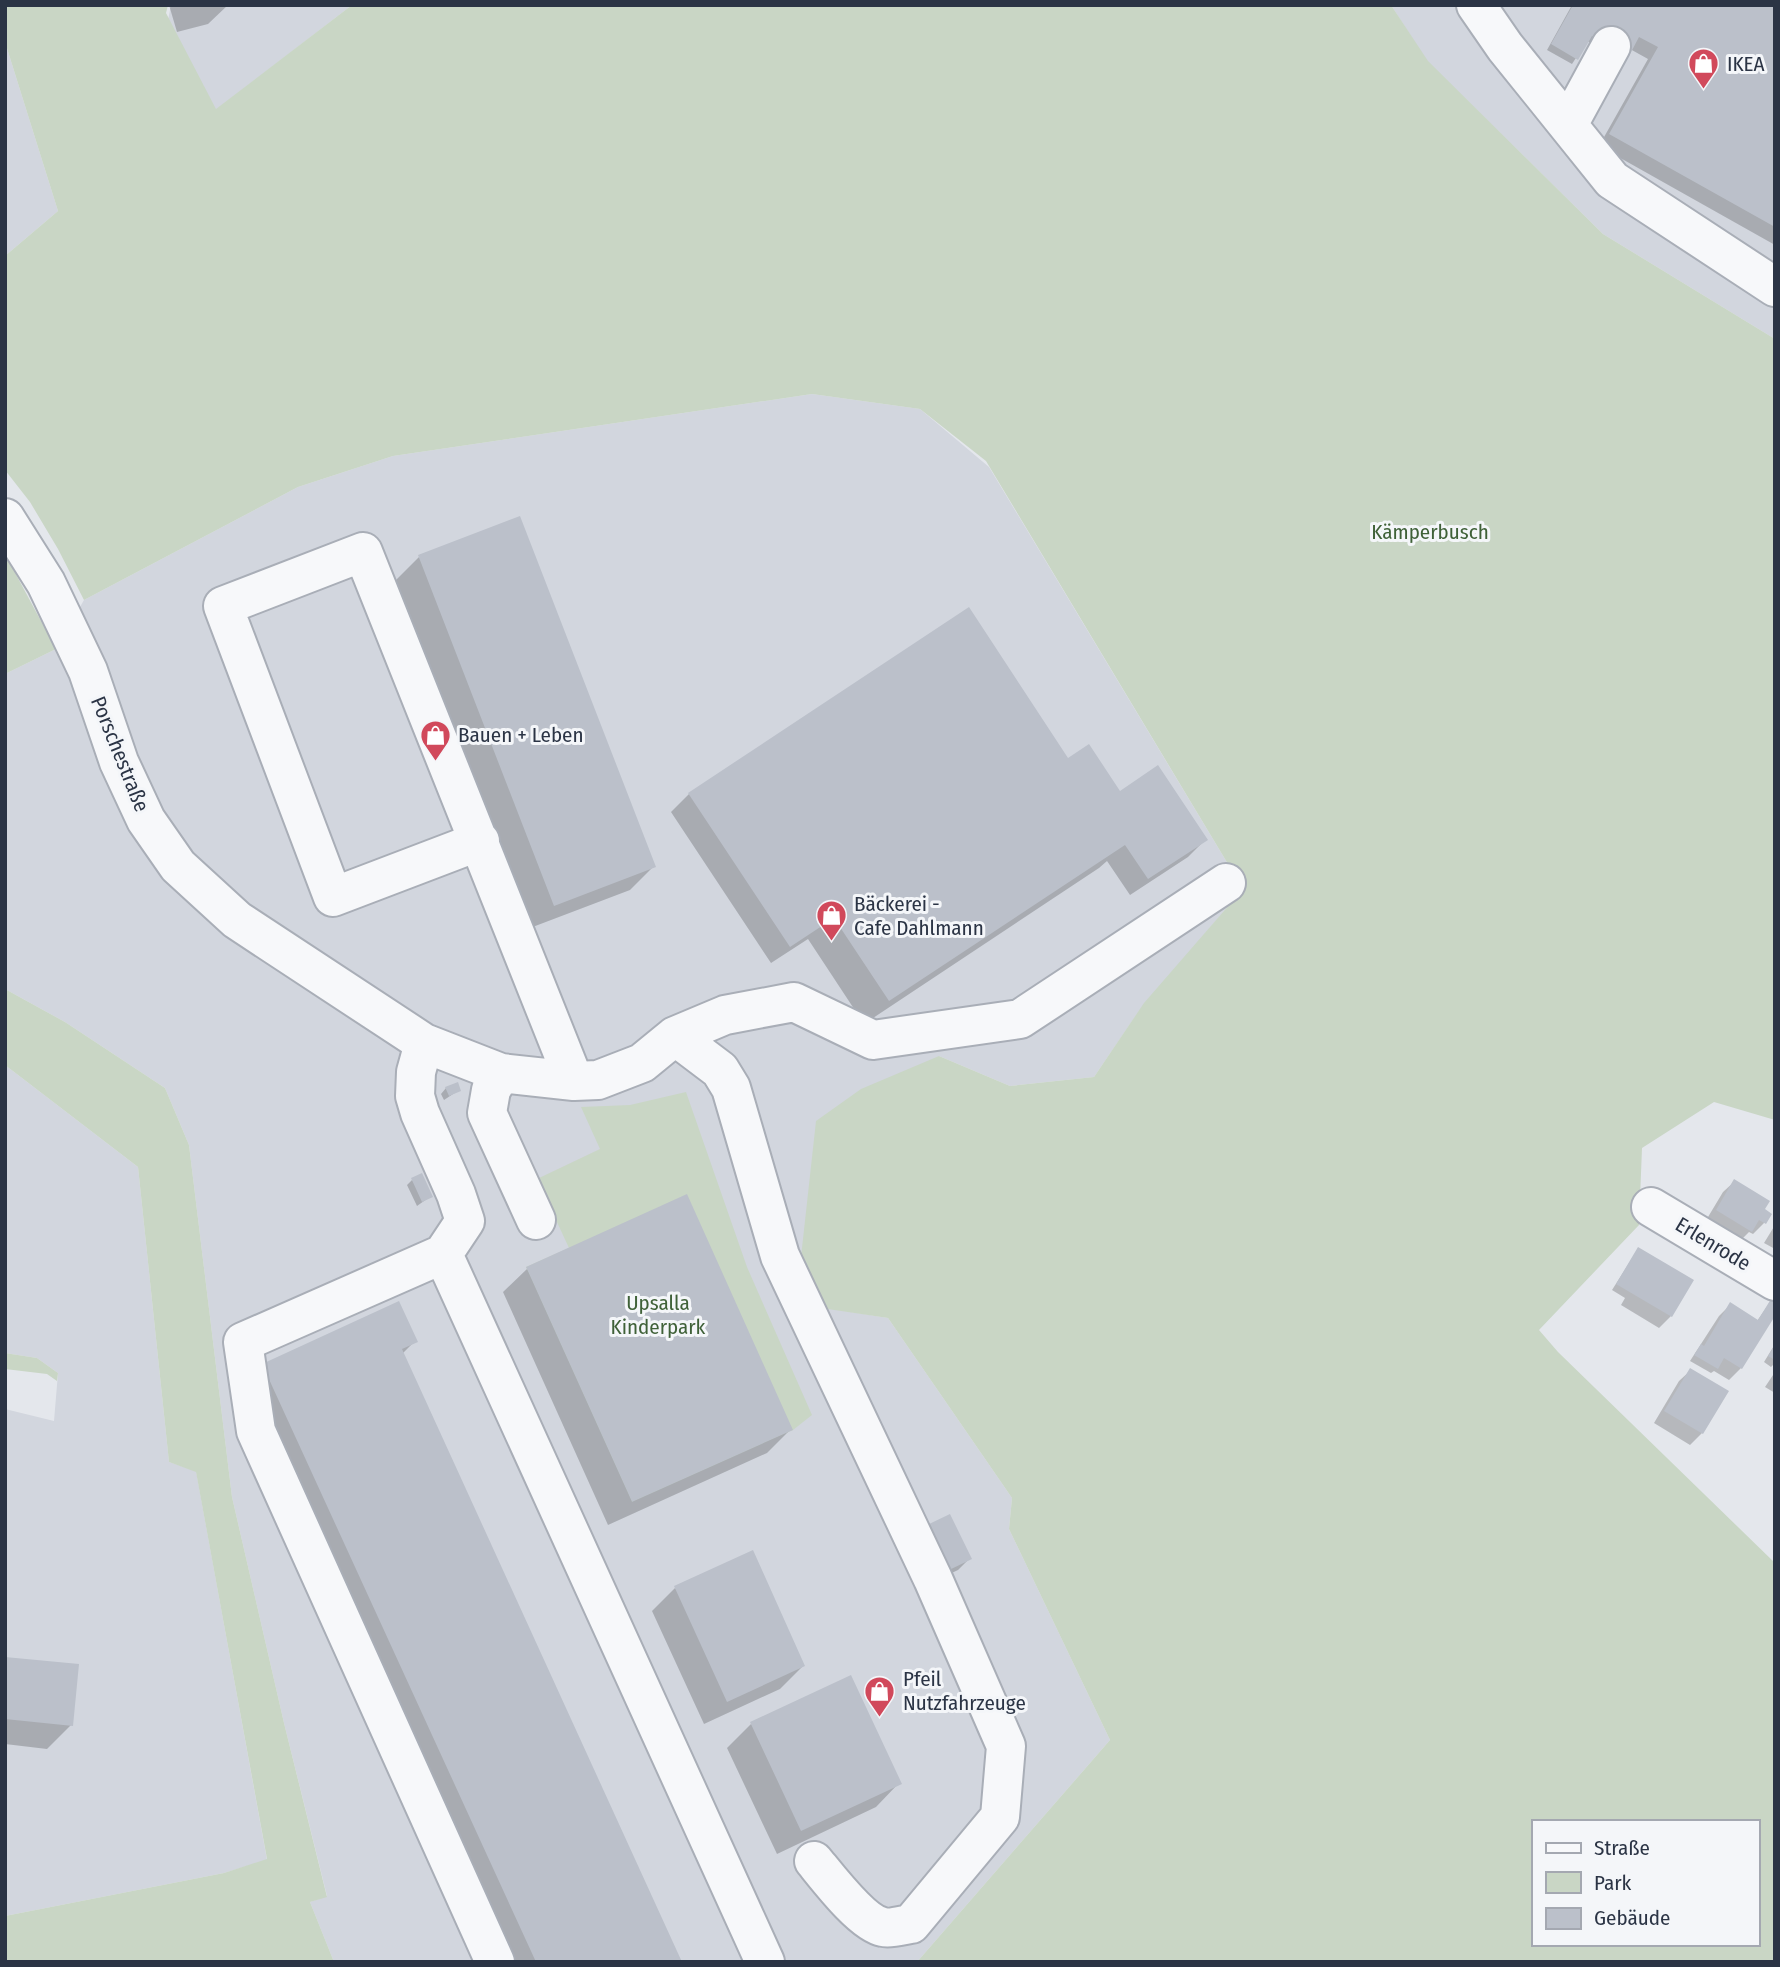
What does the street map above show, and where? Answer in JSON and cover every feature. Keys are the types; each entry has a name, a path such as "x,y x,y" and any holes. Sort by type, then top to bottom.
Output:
{"street":[{"path":"1479,7 1505,47 1612,180 1775,287"},
{"path":"1568,125 1611,46"},
{"name":"Porschestraße","path":"5,518 46,583 88,671 119,762 146,820 178,866 237,919 424,1043 502,1073 574,1081 598,1080 642,1063 675,1036 725,1015 794,1002 873,1040 1020,1019 1226,883"},
{"path":"480,841 333,897 223,606 363,552 480,841 574,1081"},
{"path":"675,1036 720,1070 731,1088 780,1256 933,1579 1006,1746 1000,1817 911,1924 885,1928 872,1922 842,1895 814,1861"},
{"path":"424,1043 416,1072 415,1096 465,1221 443,1254 243,1342 256,1430 495,1962"},
{"path":"502,1073 491,1090 487,1113 537,1220"},
{"name":"Erlenrode","path":"1651,1207 1775,1282"},
{"path":"443,1254 765,1962"}],"shaded area":[{"path":"171,5 352,5 216,110 168,20"},
{"path":"1391,5 1775,5 1775,339 1603,234 1427,61"},
{"path":"5,42 58,211 5,256"},
{"path":"812,394 920,409 989,467 1243,889 1139,1011 1094,1077 1010,1086 939,1056 821,1307 888,1318 1012,1498 1009,1529 1110,1740 917,1962 334,1962 310,1902 327,1896 232,1497 189,1145 165,1088 65,1022 5,989 5,674 56,649 84,600 298,487 393,456"},
{"path":"5,1065 138,1167 169,1462 196,1471 267,1860 224,1873 5,1916 5,1409 54,1421 58,1373 37,1358 5,1353"}],"green space":[{"name":"Kämperbusch","path":"5,5 168,5 166,13 216,109 352,5 1391,5 1428,61 1603,234 1775,339 1775,1120 1714,1102 1642,1148 1639,1225 1539,1330 1558,1352 1775,1563 1775,1962 917,1962 1110,1740 1009,1529 1012,1498 888,1318 821,1308 801,1257 816,1121 861,1089 939,1056 1010,1086 1094,1077 1144,1003 1243,889 986,461 920,409 812,394 393,456 298,487 84,600 30,502 5,470 5,256 58,211 5,42"},
{"path":"5,554 56,649 5,674"},
{"path":"5,989 65,1022 165,1088 189,1145 232,1497 327,1897 310,1902 334,1962 5,1962 5,1916 224,1873 267,1859 196,1472 169,1462 138,1167 5,1065"},
{"name":"Upsalla Kinderpark","path":"686,1092 747,1267 812,1415 793,1430 632,1502 526,1267 569,1248 537,1179 600,1149 581,1107 630,1105"},
{"path":"5,1353 37,1358 58,1373 57,1381 47,1374 5,1369"}],"building":[{"name":"IKEA","path":"1573,5 1775,5 1775,227 1609,134 1658,47 1639,37 1629,56 1592,36 1578,60 1551,44"},
{"path":"520,516 656,867 554,906 418,555"},
{"path":"969,607 1068,758 1089,744 1120,791 1158,765 1208,840 1148,879 1125,845 889,1001 834,918 790,947 688,793"},
{"path":"458,1082 461,1091 449,1096 445,1087"},
{"path":"422,1173 433,1197 422,1202 411,1178"},
{"path":"1734,1179 1770,1201 1765,1209 1772,1214 1766,1224 1759,1220 1752,1232 1716,1210"},
{"name":"Upsalla Kinderpark","path":"687,1194 793,1430 632,1502 526,1267"},
{"path":"1638,1247 1694,1280 1672,1317 1616,1284"},
{"path":"1771,1299 1775,1302 1775,1316 1742,1369 1724,1358 1718,1369 1694,1355 1701,1344 1704,1346 1730,1302 1758,1320"},
{"path":"399,1301 418,1342 402,1349 682,1962 536,1962 262,1364"},
{"path":"1775,1345 1775,1360 1768,1356"},
{"path":"1690,1368 1729,1391 1703,1434 1664,1411"},
{"path":"950,1514 972,1559 949,1570 927,1525"},
{"path":"753,1550 805,1666 727,1702 674,1586"},
{"path":"5,1657 79,1664 73,1726 5,1719"},
{"path":"851,1675 902,1784 801,1831 750,1722"}],"place":[{"name":"IKEA","path":"1704,91"},
{"name":"Bauen + Leben","path":"435,762"},
{"name":"Bäckerei - Cafe Dahlmann","path":"831,943"},
{"name":"Pfeil Nutzfahrzeuge","path":"880,1718"}]}
